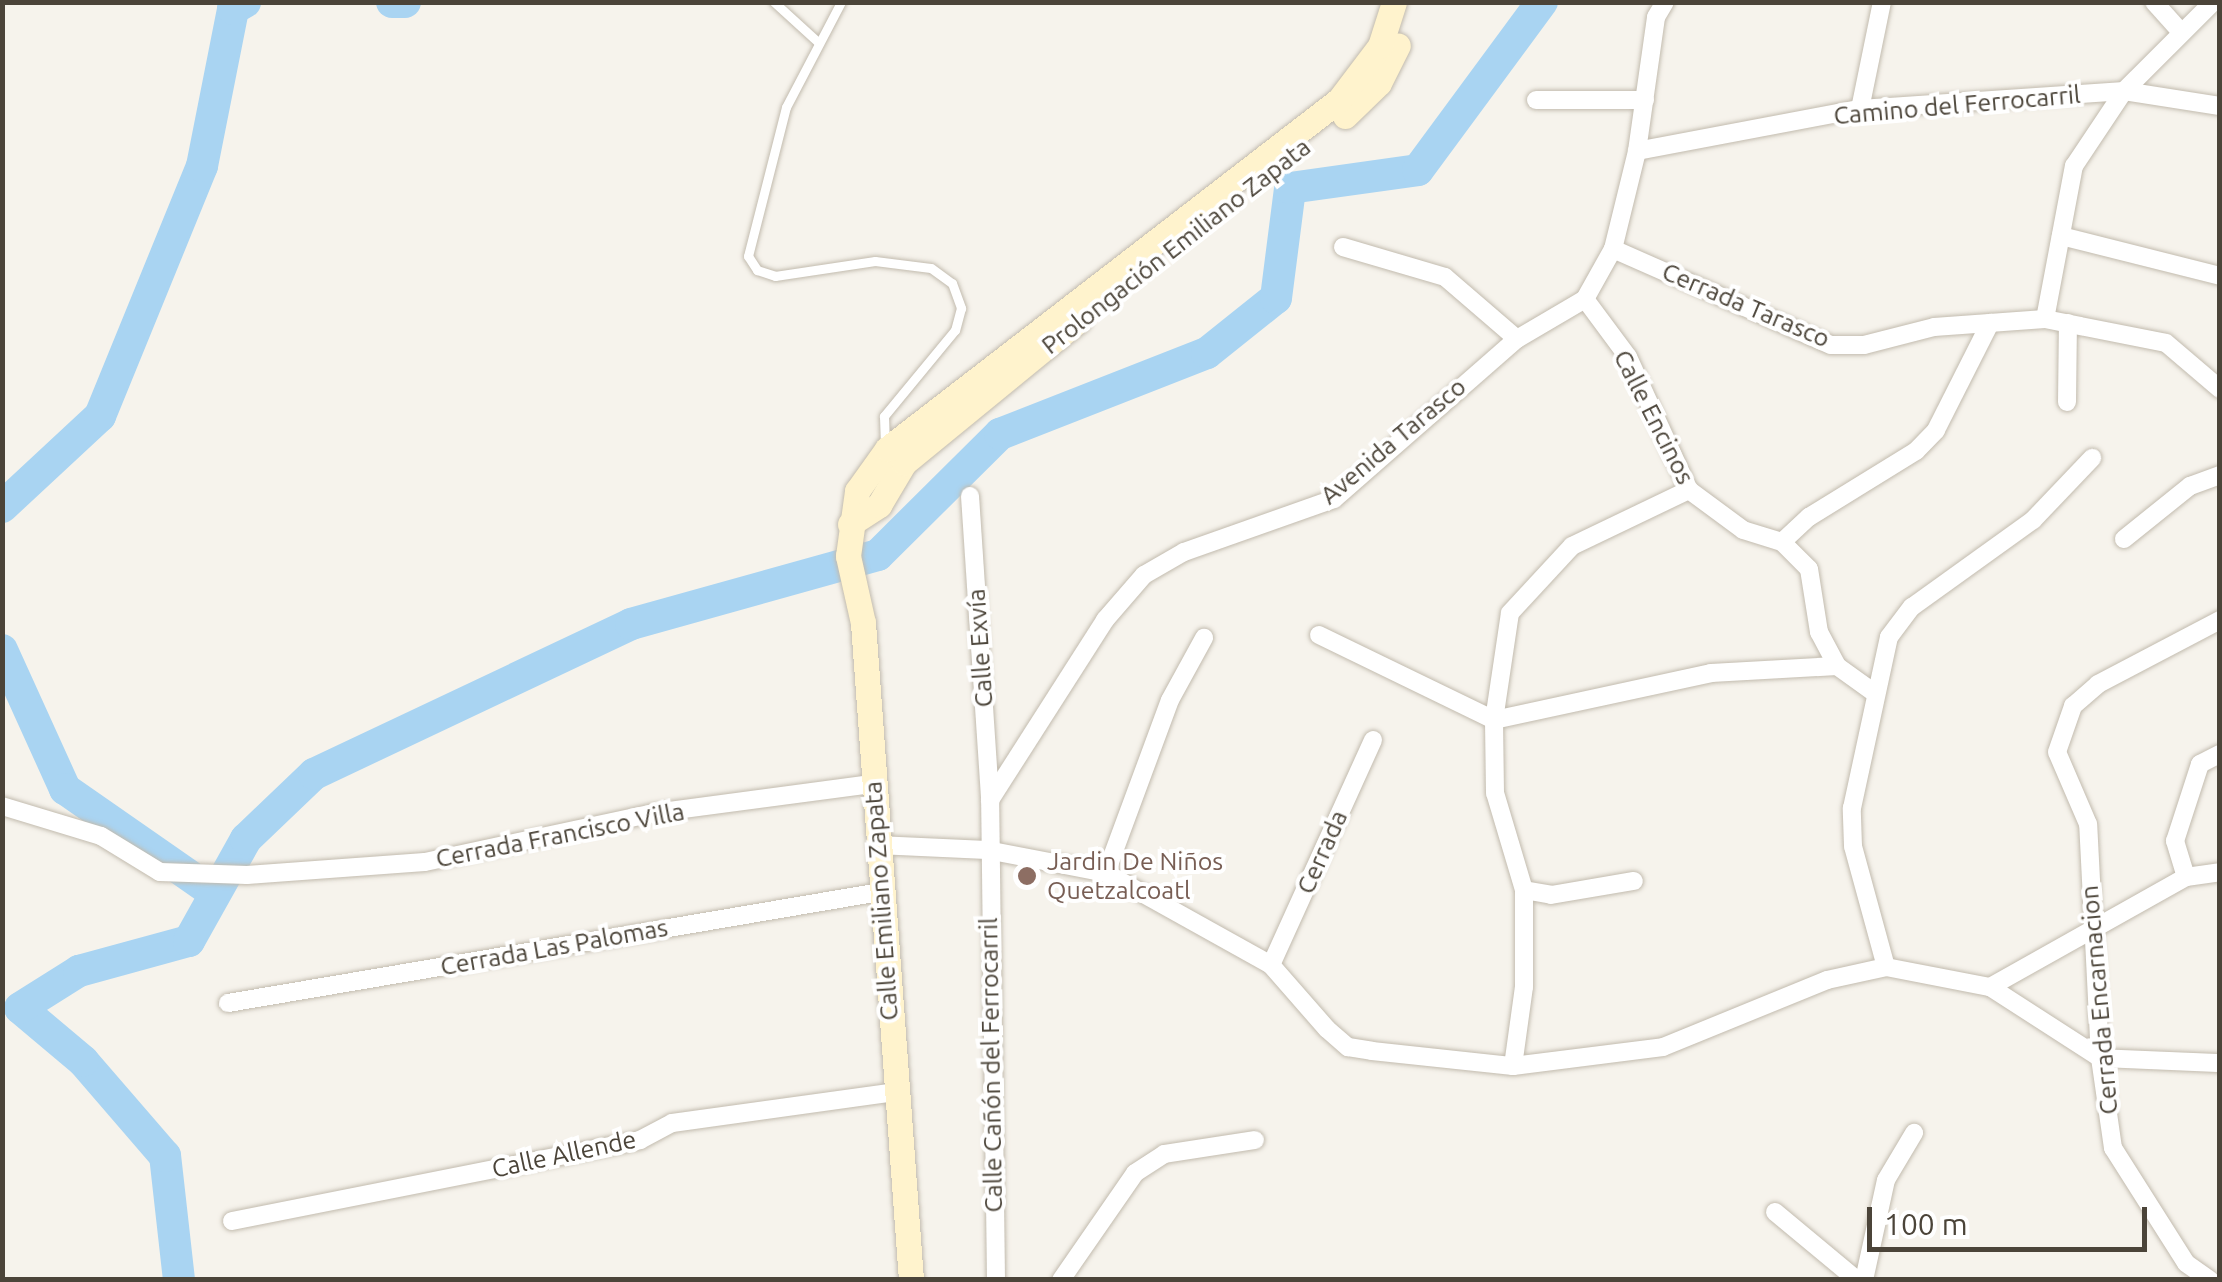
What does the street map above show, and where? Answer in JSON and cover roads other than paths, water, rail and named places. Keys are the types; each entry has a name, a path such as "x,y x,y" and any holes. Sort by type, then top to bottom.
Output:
{"main road":[{"name":"Prolongación Emiliano Zapata","path":"895,456 1339,100 1380,46 1394,2"},
{"name":"Prolongación Emiliano Zapata","path":"895,456 1352,111 1395,54 1410,2"},
{"name":"Calle Emiliano Zapata","path":"895,456 879,504 850,524 848,556 858,594 911,1280"}],"street":[{"name":"Avenida Tarasco","path":"987,850 990,800 1106,620 1144,575 1184,552 1334,499 1516,339 1585,299 1614,249 1637,151 1656,17 1665,2"},
{"path":"1860,109 1882,2"},
{"path":"2154,2 2180,31"},
{"path":"2046,319 2074,166 2124,91 2213,2"},
{"name":"Camino del Ferrocarril","path":"1637,151 1860,109 2124,91 2220,106"},
{"path":"1536,100 1645,100"},
{"path":"2061,236 2220,276"},
{"path":"1342,247 1445,278 1516,339"},
{"name":"Cerrada Tarasco","path":"1614,249 1831,345 2046,319 2166,343 2212,373 2220,389"},
{"name":"Calle Encinos","path":"1585,299 1628,357 1689,490 1743,530 1782,542"},
{"path":"1876,694 1837,666 1820,632 1809,569 1782,542 1809,517 1916,452 1936,430 1990,323"},
{"path":"2068,323 2068,402"},
{"path":"1886,967 1852,827 1890,637 1912,606 2033,520 2092,458"},
{"path":"2124,539 2190,486 2220,476"},
{"path":"1514,1066 1524,987 1524,890 1495,793 1494,720 1510,613 1572,546 1689,490"},
{"name":"Calle Exvía","path":"970,496 990,800"},
{"name":"Cerrada Encarnacion","path":"2210,1280 2186,1264 2112,1148 2100,1058 2088,824 2057,752 2072,706 2098,684 2220,620"},
{"path":"1319,635 1494,720 1711,672 1837,666"},
{"path":"1106,873 1170,700 1204,638"},
{"name":"Cerrada","path":"1271,965 1373,740"},
{"path":"2186,877 2174,842 2200,764 2220,754"},
{"name":"Cerrada Francisco Villa","path":"2,806 101,836 160,872 246,875 410,864 654,813 872,784"},
{"path":"876,845 987,850 1106,873 1271,965 1348,1047 1372,1051 1514,1066 1662,1048 1826,980 1886,967 1990,987 2100,1058 2220,1063"},
{"name":"Calle Cañón del Ferrocarril","path":"987,850 996,1280"},
{"path":"1990,987 2186,877 2220,872"},
{"path":"1524,890 1551,895 1634,881"},
{"name":"Cerrada Las Palomas","path":"228,1003 880,892"},
{"name":"Calle Allende","path":"232,1221 640,1140 672,1123 895,1092"},
{"path":"1775,1212 1860,1280 1886,1180 1914,1134"},
{"path":"1061,1280 1135,1173 1164,1154 1255,1140"}],"lane":[{"path":"774,2 818,42"},
{"path":"841,2 818,42 775,140 748,256 757,270 775,276 875,261 931,268 952,283 961,308 955,330 884,416 895,456"}],"waterway":[{"path":"2,507 100,416 202,166 233,9 245,2"},
{"path":"392,2 405,2"},
{"path":"179,1280 165,1156 83,1061 20,1008 79,971 189,941 246,839 314,774 631,624 878,555 1000,434 1207,353 1276,298 1290,188 1418,170 1542,2"},
{"path":"2,650 65,789 207,888"}],"place":[{"name":"Jardin De Niños Quetzalcoatl","path":"1027,876"}]}
